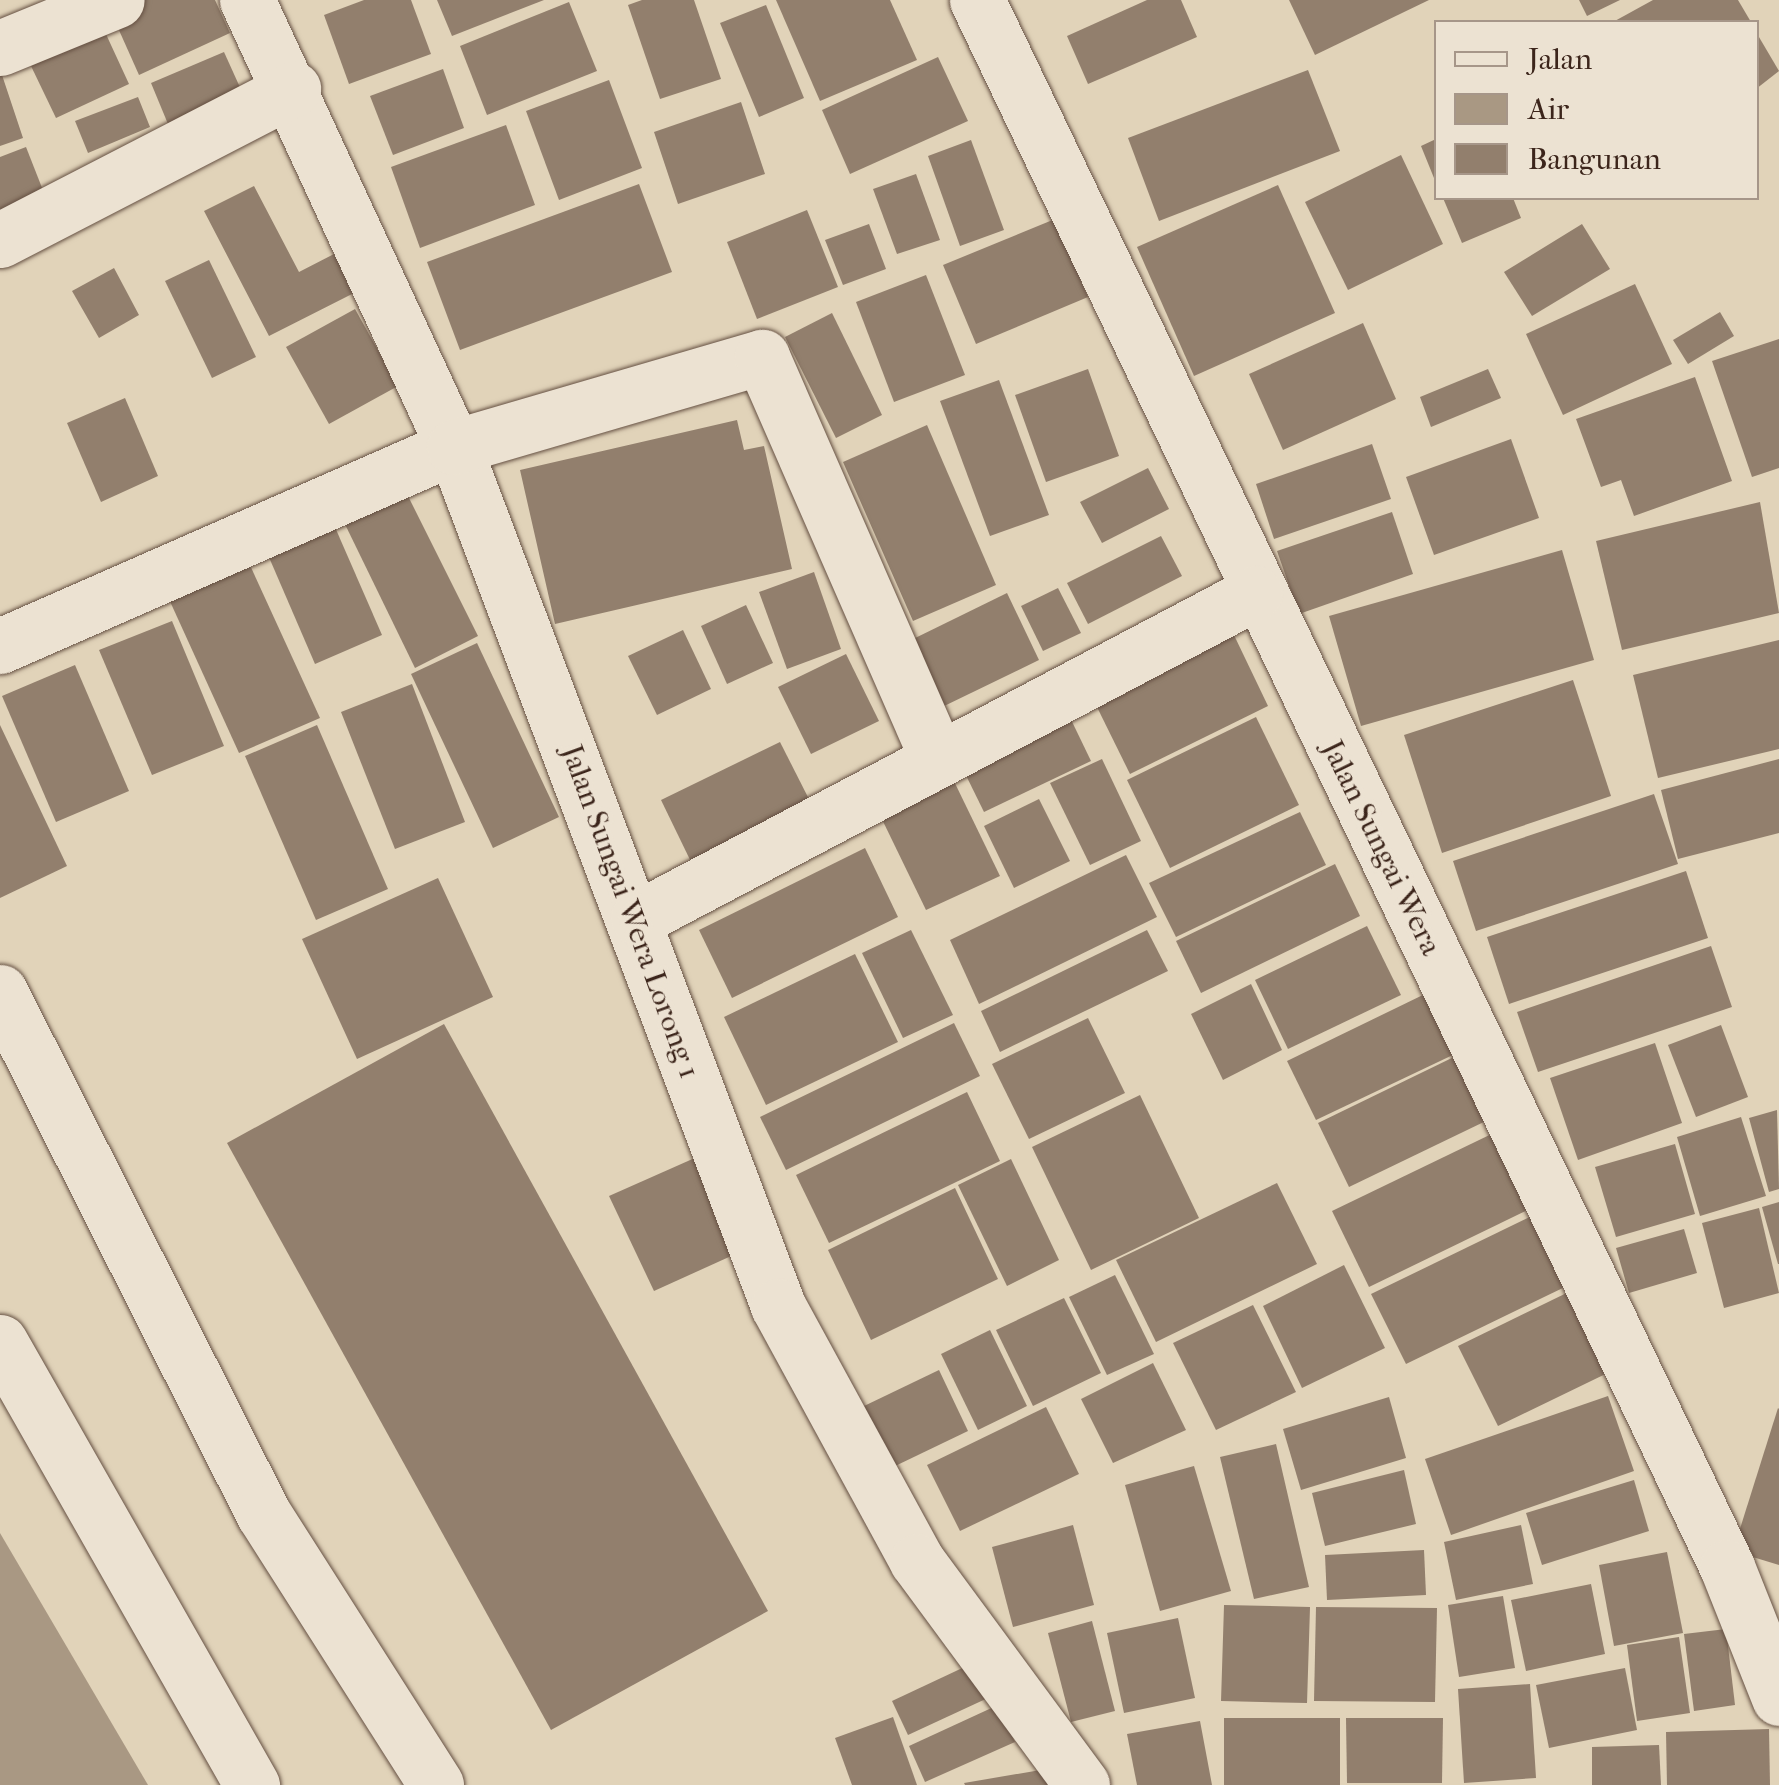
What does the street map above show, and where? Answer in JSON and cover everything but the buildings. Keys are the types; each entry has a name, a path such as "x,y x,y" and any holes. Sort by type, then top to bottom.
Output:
{"street":[{"path":"0,48 116,0"},
{"name":"Jalan Sungai Wera Lorong 1","path":"247,0 294,89 454,448 638,918 778,1306 848,1445 918,1562 1082,1785"},
{"name":"Jalan Sungai Wera","path":"977,0 1255,593 1500,1087 1766,1653 1779,1698"},
{"path":"0,240 294,89"},
{"path":"0,646 454,448 762,357 938,759"},
{"path":"638,918 1255,593"},
{"path":"0,992 262,1513 436,1785"},
{"path":"0,1342 252,1785"}],"water":[{"path":"0,1533 148,1785 0,1785"}]}
